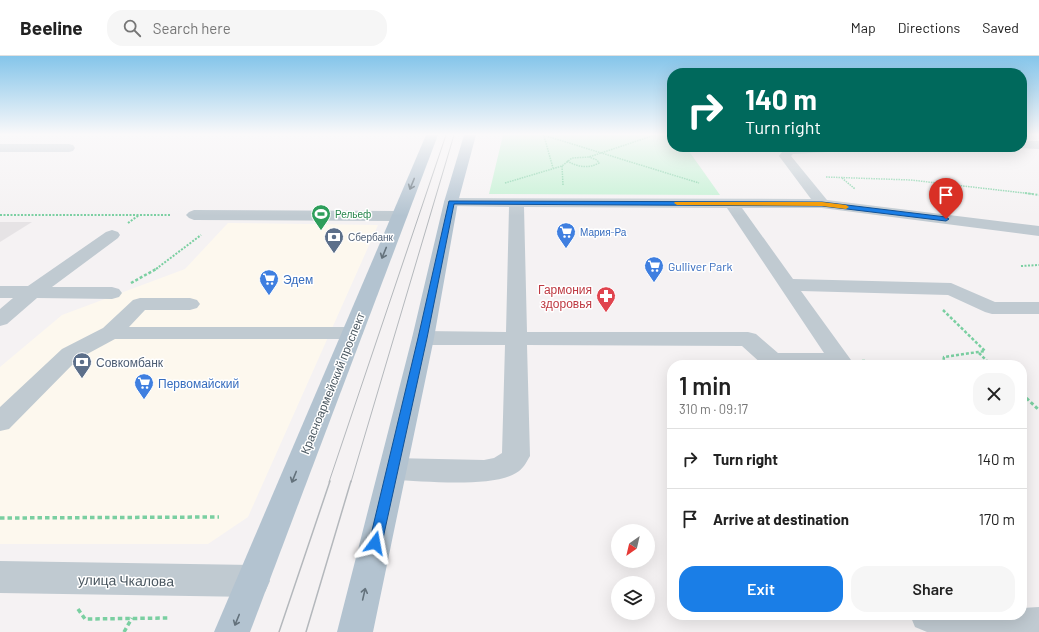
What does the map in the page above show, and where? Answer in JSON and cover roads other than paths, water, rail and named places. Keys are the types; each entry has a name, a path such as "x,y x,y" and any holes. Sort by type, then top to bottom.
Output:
{"main road":[{"name":"Красноармейский проспект","path":"232,632 421,162"},
{"path":"355,632 423,338 451,202 462,162"}],"street":[{"path":"789,162 822,204"},
{"path":"451,202 822,204 1039,231"},
{"path":"393,469 484,471 498,469 509,464 516,456 517,202"},
{"path":"731,203 840,360"},
{"path":"194,216 398,216"},
{"path":"0,320 31,293 112,235"},
{"path":"787,285 951,289 992,308 1039,308"},
{"path":"0,292 112,293"},
{"path":"0,422 70,354 111,333 140,304 190,304"},
{"path":"111,333 352,333"},
{"path":"423,338 748,339 772,360"},
{"name":"улица Чкалова","path":"0,577 253,581"},
{"path":"941,620 969,631 1039,625"}],"tram line":[{"path":"329,482 437,162"},
{"path":"351,482 446,162"},
{"path":"279,632 330,481"},
{"path":"306,632 351,481"}],"place":[{"name":"Рельеф","path":"321,231"},
{"name":"Мария-Ра","path":"566,249"},
{"name":"Сбербанк","path":"334,254"},
{"name":"Gulliver Park","path":"654,283"},
{"name":"Эдем","path":"269,296"},
{"name":"Гармония здоровья","path":"606,313"},
{"name":"Совкомбанк","path":"82,379"},
{"name":"Первомайский","path":"144,400"}]}
